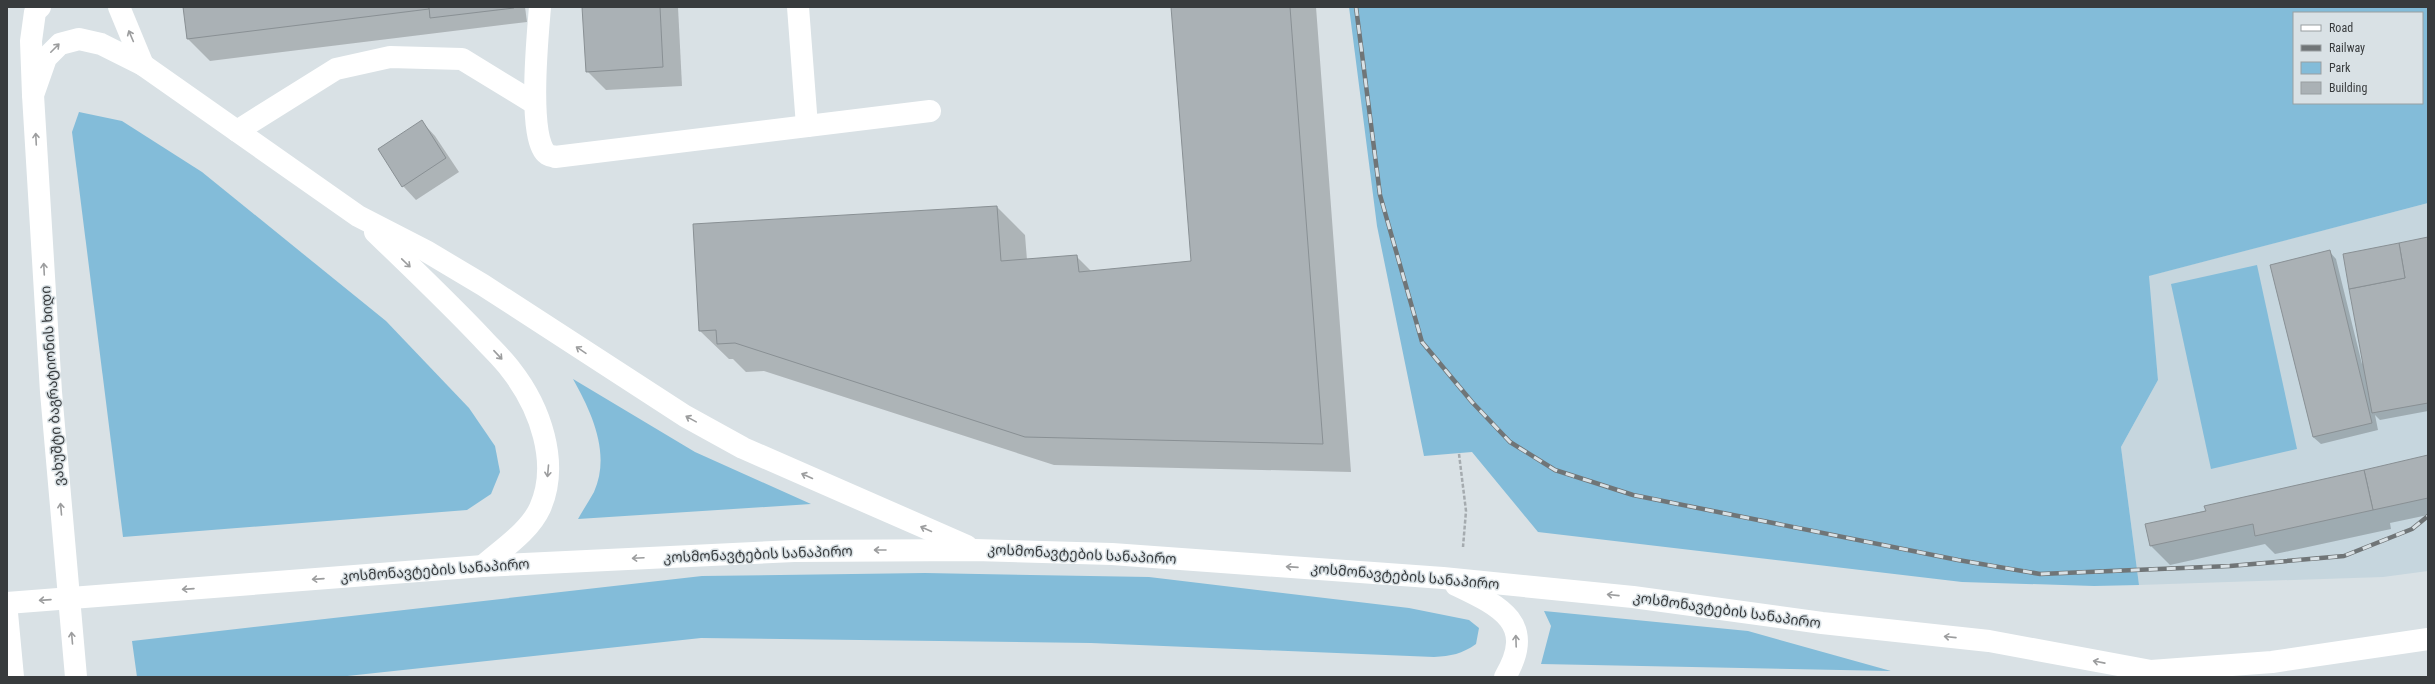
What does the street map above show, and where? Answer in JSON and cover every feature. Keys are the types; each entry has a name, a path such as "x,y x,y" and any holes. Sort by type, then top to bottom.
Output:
{"main road":[{"path":"119,7 143,65"},
{"path":"540,7 534,103 541,145 546,154 556,157 930,111"},
{"path":"798,7 807,126"},
{"name":"ვახუშტი ბაგრატიონის ხიდი","path":"37,9 31,41 51,392 76,677"},
{"path":"34,95 46,58 60,44 79,39 101,44 143,65 358,216 426,251 685,416 743,448 975,550"},
{"path":"237,131 336,69 390,57 462,59 534,103"},
{"path":"358,216 470,325 511,370 532,404 545,441 549,464 547,486 539,509 524,530 483,566"},
{"name":"კოსმონავტების სანაპირო","path":"7,603 483,566 794,551 975,550 1112,554 1443,578 1633,597 1822,623 1989,641 2152,671"},
{"path":"1443,578 1485,598 1505,611 1514,626 1517,643 1514,660 1505,677"},
{"path":"7,613 13,677"},
{"name":"კოსმონავტების სანაპირო","path":"2127,677 2152,671 2272,662 2428,640"}],"path":[{"path":"1459,454 1466,511 1463,547"}],"shaded area":[{"path":"2428,203 2428,571 2383,577 2139,585 2121,447 2158,380 2148,276"}],"green space":[{"path":"1349,7 2428,7 2428,203 2149,276 2158,380 2121,447 2139,585 2094,586 1962,582 1538,532 1472,452 1424,456 1377,226"},
{"path":"79,112 122,121 202,172 386,321 469,408 495,446 500,472 491,494 467,510 123,537 72,132"},
{"path":"2257,265 2297,449 2211,469 2171,284"},
{"path":"573,379 695,452 811,504 578,519 594,492 599,478 601,463 597,434 587,406"},
{"path":"925,573 1149,577 1409,608 1469,620 1479,628 1476,644 1456,654 1434,657 1091,643 701,638 338,677 137,677 132,641 702,576"},
{"path":"1544,611 1748,631 1891,671 1541,664 1551,626"}],"building":[{"path":"183,7 429,7 429,9 187,39"},
{"path":"429,7 514,7 514,8 430,18"},
{"path":"582,7 660,7 663,67 586,72"},
{"path":"1171,7 1290,7 1323,444 1025,437 735,343 717,344 716,330 699,331 693,224 997,206 1001,261 1077,255 1079,272 1191,261"},
{"path":"422,120 446,158 402,187 378,149"},
{"path":"2428,237 2428,403 2372,413 2349,289 2405,278 2399,243"},
{"path":"2399,243 2405,278 2349,289 2343,254"},
{"path":"2330,250 2372,423 2313,437 2270,265"},
{"path":"2428,455 2428,498 2373,510 2364,470"},
{"path":"2364,470 2373,510 2255,536 2253,524 2150,546 2145,524 2206,511 2204,506"}],"railway":[{"path":"1356,7 1380,195 1422,342 1472,402 1510,442 1555,470 1633,495 1958,560 2040,574 2230,566 2344,556 2412,529 2428,516"}]}
